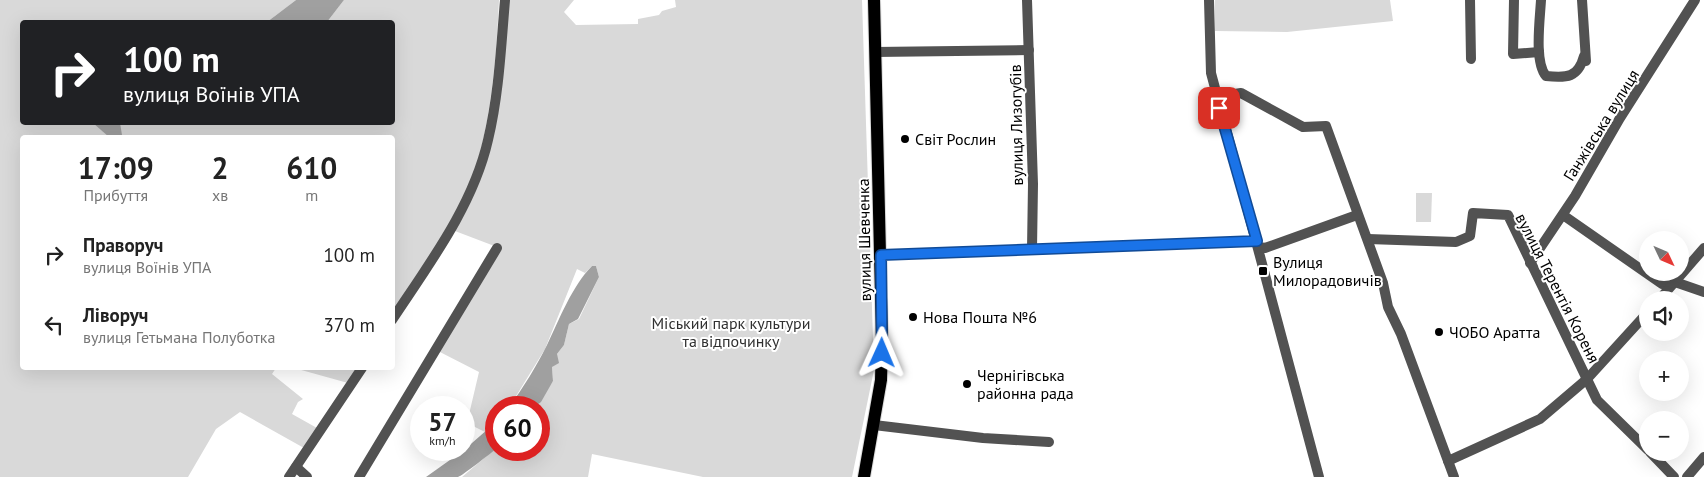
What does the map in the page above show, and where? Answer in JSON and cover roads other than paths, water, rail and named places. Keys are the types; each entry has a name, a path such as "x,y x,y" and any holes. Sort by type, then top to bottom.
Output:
{"main road":[{"name":"вулиця Шевченка","path":"864,477 881,380 881,255 874,0"}],"street":[{"path":"395,315 452,228 468,195 488,141 500,63 505,0"},
{"name":"вулиця Лизогубів","path":"1027,0 1032,249"},
{"path":"1209,0 1211,73 1216,97 1258,244 1319,477"},
{"path":"1470,0 1471,58"},
{"path":"1514,0 1513,54 1539,52"},
{"path":"1541,0 1539,52 1542,71 1546,76 1565,77 1579,71 1584,56 1582,0"},
{"path":"1696,0 1704,5"},
{"name":"Ганжівська вулиця","path":"1530,264 1563,215 1620,118 1696,0"},
{"path":"875,52 1029,50"},
{"path":"1216,97 1241,93 1303,127 1326,126 1357,215 1368,239 1383,283 1388,307 1401,334 1454,477"},
{"name":"вулиця Терентія Кореня","path":"1368,239 1456,242 1470,236 1473,213 1508,215 1597,400 1639,441"},
{"path":"881,255 1032,249 1258,244 1265,248 1357,215"},
{"path":"1563,215 1662,284 1675,282 1704,292"},
{"path":"359,477 497,248"},
{"path":"1666,291 1704,248"},
{"path":"1448,461 1540,419 1587,380 1639,322"},
{"path":"289,477 361,370"},
{"path":"874,425 983,438 1049,442"},
{"path":"1687,477 1704,457"},
{"name":"вулиця Терентія Кореня","path":"1659,461 1674,477"},
{"path":"296,467 307,477"}],"place":[{"name":"Світ Рослин","path":"905,139"},
{"name":"Вулиця Милорадовичів","path":"1263,271"},
{"name":"Нова Пошта №6","path":"913,317"},
{"name":"ЧОБО Аратта","path":"1439,332"},
{"name":"Чернігівська районна рада","path":"967,384"}],"park label":[{"name":"Міський парк культури та відпочинку","path":"731,332"}]}
